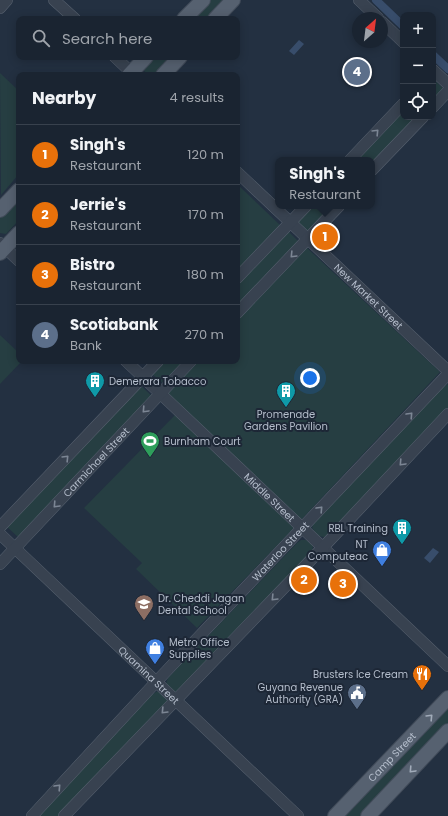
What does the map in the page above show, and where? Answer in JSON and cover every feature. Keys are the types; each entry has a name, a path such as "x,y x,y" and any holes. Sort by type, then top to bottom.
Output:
{"main road":[{"path":"187,16 203,0"},
{"path":"218,16 232,0"},
{"path":"133,72 143,60"},
{"path":"166,72 177,60"},
{"path":"1,208 16,193"},
{"path":"2,248 16,236"},
{"name":"Camp Street","path":"335,816 448,698"},
{"path":"368,816 448,731"}],"street":[{"path":"0,8 7,0"},
{"path":"54,0 72,16"},
{"path":"359,0 372,12"},
{"path":"388,28 400,39"},
{"path":"118,60 129,72"},
{"path":"436,74 448,84"},
{"path":"436,104 448,91"},
{"path":"353,157 400,107"},
{"path":"375,167 420,120"},
{"name":"New Market Street","path":"240,175 275,208"},
{"name":"New Market Street","path":"276,209 448,371"},
{"path":"240,275 303,209"},
{"path":"240,310 335,209"},
{"path":"2,248 16,259"},
{"name":"Middle Street","path":"129,364 448,666"},
{"path":"0,527 155,364"},
{"name":"Carmichael Street","path":"0,564 188,364"},
{"name":"Waterloo Street","path":"32,816 156,682 448,374"},
{"path":"64,816 323,547 448,414"},
{"name":"Quamina Street","path":"0,534 298,816"}],"green space":[{"path":"208,0 228,0 213,16 192,16"},
{"path":"150,60 171,60 160,72 145,72 143,69"},
{"path":"0,73 16,88 16,178 1,195"},
{"path":"436,82 444,89 436,97"},
{"path":"400,114 400,120 414,120 375,161 375,157 359,157"},
{"path":"240,187 280,225 240,267"},
{"path":"16,200 16,223 6,234 0,233 0,217"},
{"path":"310,209 330,209 308,232 298,222"},
{"path":"289,232 299,242 240,303 240,283"},
{"path":"306,247 440,372 301,520 167,394 196,364 240,364 240,317"},
{"path":"0,335 16,350 16,364 19,364 0,384"},
{"path":"161,364 181,364 163,383 152,374"},
{"path":"448,384 448,409 325,537 317,534 312,528 314,522 443,387"},
{"path":"140,385 153,397 19,538 6,526"},
{"path":"176,414 294,528 197,628 136,569 142,563 84,508"},
{"path":"301,540 306,540 313,545 312,553 238,631 175,693 166,684 168,678"},
{"path":"161,691 169,701 60,816 38,816 149,697 156,692"},
{"path":"448,706 448,728 364,816 342,816"}],"water":[{"path":"299,40 304,44 294,55 289,51"},
{"path":"433,548 439,552 430,563 424,558"}],"waterway":[{"path":"376,0 400,23"},
{"path":"436,58 448,69"}],"place":[{"name":"Scotiabank","path":"357,72"},
{"name":"Singh's","path":"325,237"},
{"name":"Demerara Tobacco","path":"95,398"},
{"name":"Promenade Gardens Pavilion","path":"286,408"},
{"name":"Burnham Court","path":"150,458"},
{"name":"RBL Training","path":"402,545"},
{"name":"NT Computeac","path":"382,567"},
{"name":"Jerrie's","path":"304,580"},
{"name":"Bistro","path":"343,584"},
{"name":"Dr. Cheddi Jagan Dental School","path":"144,621"},
{"name":"Metro Office Supplies","path":"155,665"},
{"name":"Brusters Ice Cream","path":"422,691"},
{"name":"Guyana Revenue Authority (GRA)","path":"357,710"}]}
